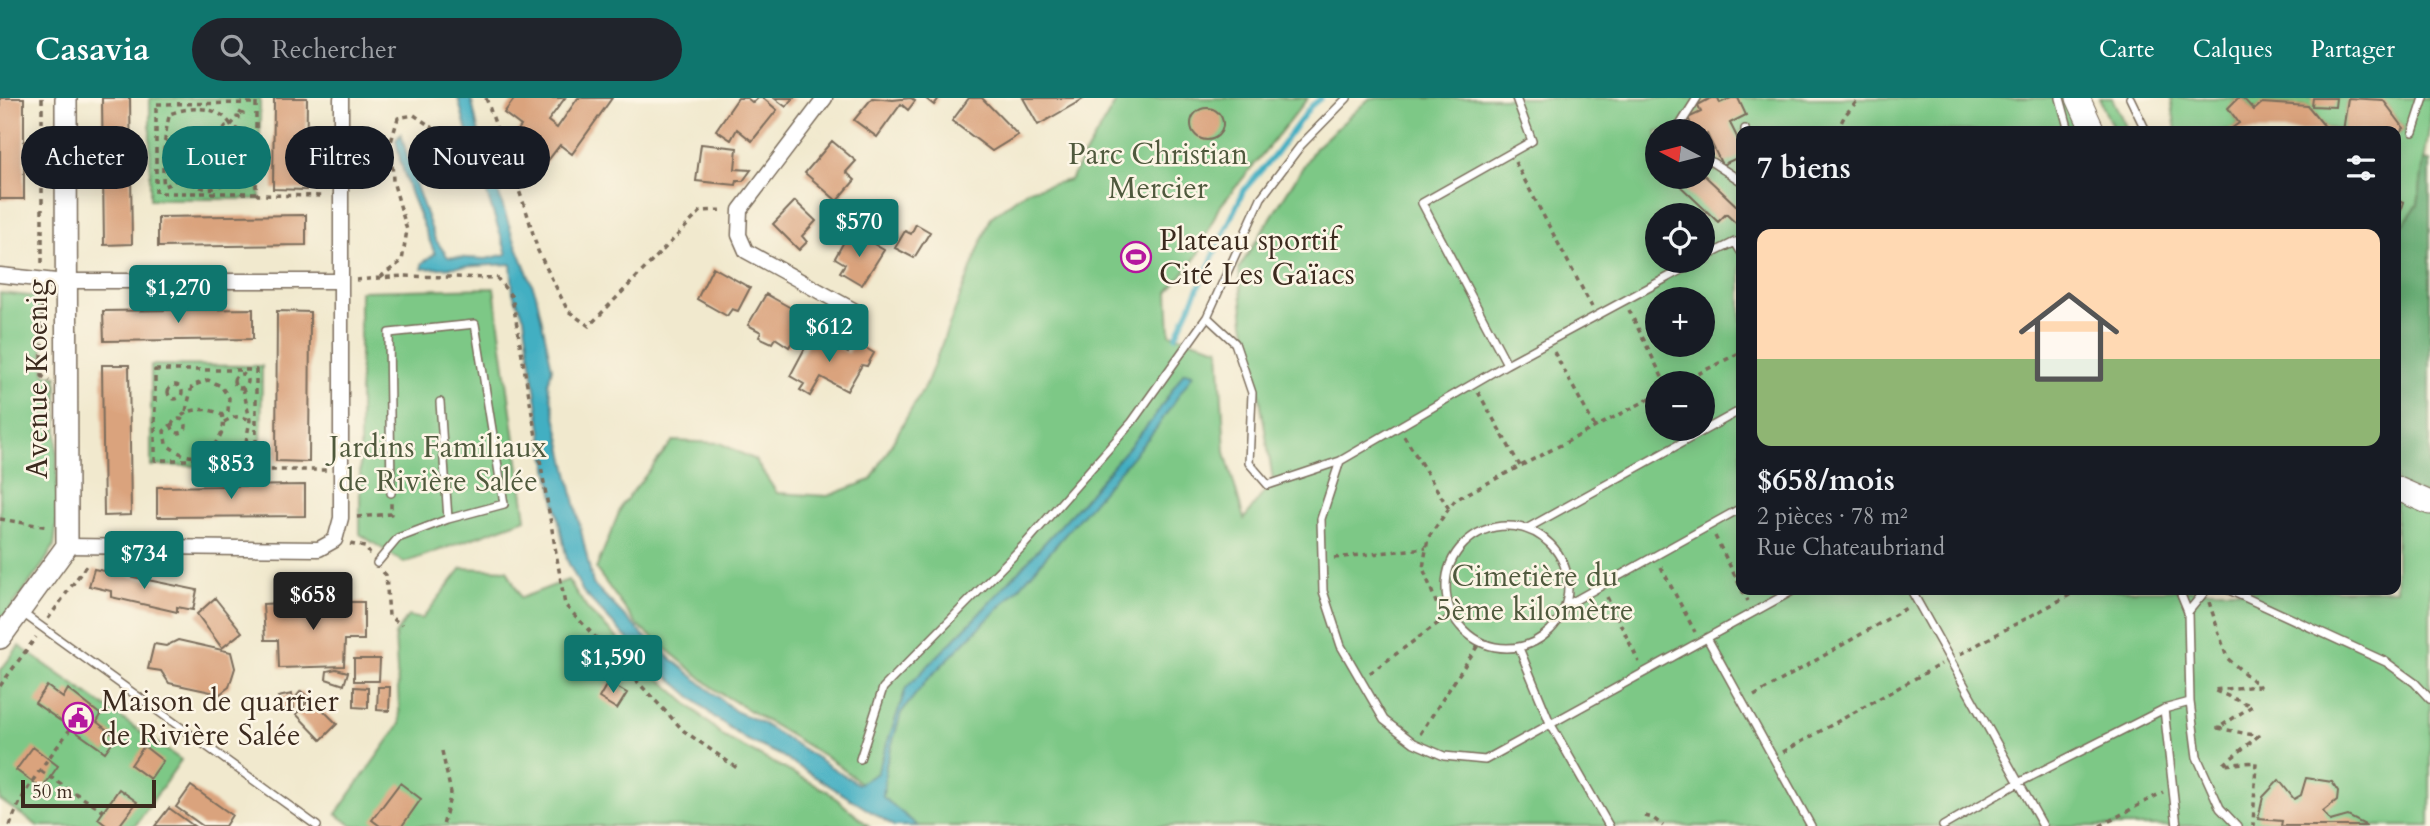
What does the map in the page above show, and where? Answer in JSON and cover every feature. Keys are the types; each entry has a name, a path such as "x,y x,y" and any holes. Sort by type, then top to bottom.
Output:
{"main road":[{"name":"Avenue Koenig","path":"66,98 67,546"},
{"path":"2078,98 2091,126"},
{"path":"2401,490 2430,503"},
{"path":"8,644 20,611 67,546"}],"street":[{"path":"67,546 319,549 335,540 341,519 341,98"},
{"path":"825,98 740,209 739,236 746,251 855,311"},
{"path":"0,275 67,281 341,281"}],"lane":[{"path":"860,759 883,688 1025,544 1132,422 1207,317 1261,198 1301,145 1346,98"},
{"path":"1507,364 1422,203 1532,141 1516,98"},
{"path":"1684,119 1697,98"},
{"path":"2060,98 2068,126"},
{"path":"2130,98 2144,126"},
{"path":"2413,132 2424,98"},
{"path":"1715,164 1736,178"},
{"path":"1715,252 1736,244"},
{"path":"1207,317 1235,343 1252,393 1249,463 1268,485 1340,461 1507,364 1675,273"},
{"path":"377,563 398,538 448,519 504,504 475,324 389,333 391,493"},
{"path":"440,402 448,519"},
{"path":"1525,529 1736,413"},
{"path":"1340,461 1321,519 1322,590 1341,646 1384,720 1414,743 1444,756 1485,760 1785,595"},
{"path":"1565,606 1736,511"},
{"path":"1506,526 1525,529 1543,537 1556,551 1565,568 1568,587 1565,606 1548,633 1534,642 1519,648 1499,648 1479,642 1464,630 1452,613 1447,594 1448,574 1455,555 1469,540 1486,530 1506,526"},
{"path":"1914,595 2043,826"},
{"path":"2181,595 2188,612 2190,702 2197,757 2220,808 2237,826"},
{"path":"2188,612 2202,595"},
{"path":"2240,595 2386,662 2415,683 2430,699"},
{"path":"20,611 317,826"},
{"path":"1704,640 1743,703 1811,826"},
{"path":"1519,648 1550,723 1609,826"},
{"path":"1943,826 2020,782 2164,709 2190,702"},
{"path":"2164,709 2177,826"}],"path":[{"path":"42,98 42,269"},
{"path":"486,98 538,251 568,311 589,326 701,211 740,209"},
{"path":"1840,126 1860,98"},
{"path":"256,193 256,103 156,104 156,193 256,193 341,197"},
{"path":"165,126 170,114 184,108 205,109 226,116 231,125"},
{"path":"378,278 402,261 407,230 393,181 391,142 398,118 414,115 430,126"},
{"path":"226,126 231,125 237,118"},
{"path":"1511,153 1596,315"},
{"path":"341,281 378,278 497,278 512,298 565,605 684,731 737,768"},
{"path":"42,290 42,376 49,380 49,393"},
{"path":"1624,299 1659,371"},
{"path":"1548,341 1595,427"},
{"path":"1704,371 1736,355"},
{"path":"256,460 155,460 155,370 256,370 256,460 262,470 340,470"},
{"path":"238,374 245,374 248,378 247,385 243,388 236,387 234,382 238,374"},
{"path":"186,411 211,409 222,415 224,422 222,433 211,451 197,457 176,453 166,444 164,431 186,411 192,387 208,380 221,386 229,398 228,411 222,415"},
{"path":"1473,384 1520,466"},
{"path":"180,398 175,400 169,396 168,391 172,386 179,386 183,390 180,398 186,411"},
{"path":"243,388 250,420 244,453"},
{"path":"1359,680 1452,613 1437,606 1423,568 1428,538 1455,500 1645,401"},
{"path":"224,422 234,416 250,420"},
{"path":"173,423 174,432 183,432 186,423 178,419"},
{"path":"1398,427 1449,509"},
{"path":"341,519 391,514 391,493"},
{"path":"0,519 48,527 46,536"},
{"path":"1710,526 1736,578"},
{"path":"1322,560 1426,548"},
{"path":"1656,556 1704,640"},
{"path":"1601,586 1644,671"},
{"path":"1773,757 2070,595"},
{"path":"2208,595 2227,658 2259,686 2213,690 2252,706 2217,728 2258,737 2223,765 2256,762 2253,826"},
{"path":"1743,703 1918,601"},
{"path":"1414,743 1479,642"},
{"path":"8,644 22,655"},
{"path":"10,826 15,808 71,728"},
{"path":"442,751 451,793 443,826"},
{"path":"41,771 103,811"},
{"path":"2100,826 2166,790"},
{"path":"1646,816 1663,826"}],"green space":[{"path":"150,98 260,98 260,126 162,126 162,189 260,189 260,199 150,199"},
{"path":"1118,98 1308,98 1218,209 1197,256 1168,292 1170,334 1219,348 1225,452 1244,519 1273,480 1255,367 1244,323 1239,268 1315,148 1370,98 2078,98 2091,126 1736,126 1736,595 2401,595 2401,490 2430,503 2430,826 912,826 836,763 717,691 636,624 596,569 622,505 673,441 720,443 755,460 777,493 828,496 871,480 927,382 991,217 1028,190 1070,180"},
{"path":"2099,98 2112,98 2126,126 2112,126"},
{"path":"2171,98 2238,98 2228,108 2239,123 2235,126 2175,126"},
{"path":"2243,98 2348,98 2344,126 2324,126 2307,106 2263,103 2254,110"},
{"path":"2353,98 2430,98 2430,122 2418,204 2401,228 2404,203 2401,202 2401,131 2404,128 2383,101"},
{"path":"2424,160 2430,161 2430,496 2401,486 2401,228 2418,204"},
{"name":"Jardins Familiaux de Rivière Salée","path":"494,288 526,519 404,563 360,534 360,291"},
{"path":"0,293 38,297 45,375 57,376 57,522 54,546 0,623"},
{"path":"151,365 262,366 261,466 151,466"},
{"path":"462,568 507,570 521,598 568,580 588,610 724,737 827,791 869,826 353,826 336,814 400,724 395,635 408,616 422,619"},
{"path":"19,646 181,760 135,826 38,826 0,800 0,671"}],"water":[{"path":"458,98 471,98 477,126 465,126"},
{"path":"401,134 408,159 408,185 396,140"},
{"path":"409,189 417,189 435,239 448,257 486,259 507,254 485,189 497,189 536,294 552,368 548,384 593,584 646,638 735,711 760,722 858,784 877,773 906,688 979,614 1082,502 1153,419 1184,372 1193,374 1156,429 1018,589 927,680 901,713 886,765 883,797 918,826 894,826 780,755 745,739 713,716 642,654 583,592 567,560 545,454 524,317 513,293 511,264 422,269 422,263 435,254"}],"building":[{"path":"0,98 24,98 21,189 24,189 24,199 0,199"},
{"path":"102,98 130,98 130,126 102,126"},
{"path":"274,98 307,98 307,126 285,126 285,189 306,190 273,189"},
{"path":"515,98 565,98 548,121 557,128 578,98 612,98 572,154 560,145 550,158 550,126 521,126 504,113"},
{"path":"738,98 747,98 753,103 758,98 763,98 777,110 752,141 737,129 731,140 716,130"},
{"path":"774,98 794,98 786,107"},
{"path":"872,98 911,98 915,101 908,110 901,104 877,137 854,120"},
{"path":"925,98 939,98 934,105"},
{"path":"969,98 982,98 1018,135 992,151 952,121"},
{"path":"1023,98 1085,98 1038,125"},
{"path":"1711,98 1718,98 1720,103 1738,98 1746,115 1730,123 1736,135 1736,158 1722,165 1715,151 1715,119 1688,118 1701,112 1698,105"},
{"path":"2238,98 2243,98 2254,110 2262,103 2308,106 2324,126 2235,126 2239,123 2228,108"},
{"path":"2313,98 2336,98 2335,107 2312,106"},
{"path":"2348,98 2383,100 2404,128 2401,131 2401,126 2344,126"},
{"path":"1207,108 1218,113 1223,124 1218,135 1207,140 1196,135 1191,124 1196,113"},
{"path":"832,141 856,161 846,172 855,180 837,201 805,173"},
{"path":"701,144 737,148 735,169 751,170 743,181 737,181 736,185 696,181"},
{"path":"1715,185 1736,205 1736,223 1726,214 1718,222 1715,219 1715,203 1698,203 1683,189 1715,189"},
{"path":"103,189 131,189 132,244 104,245"},
{"path":"795,201 816,221 802,236 807,242 799,250 773,224"},
{"path":"306,215 306,245 158,247 158,217"},
{"path":"916,224 930,232 914,258 895,248 905,231 911,234"},
{"path":"846,238 858,246 863,238 884,250 862,285 840,272 845,264 835,258"},
{"path":"713,267 750,288 738,311 732,309 727,316 697,299"},
{"path":"766,294 807,317 789,347 775,338 772,343 759,337 761,332 748,325"},
{"path":"253,309 253,339 104,341 103,311"},
{"path":"277,311 310,312 309,462 276,461"},
{"path":"813,333 848,353 854,341 874,353 867,366 862,365 847,391 821,377 810,396 800,390 804,384 790,376"},
{"path":"102,365 129,365 131,515 104,516"},
{"path":"305,485 305,516 157,517 157,487"},
{"path":"94,569 197,590 193,610 177,607 177,612 111,597 111,591 89,586"},
{"path":"215,598 242,632 222,648 197,614"},
{"path":"364,602 364,640 345,640 344,666 279,668 278,640 265,640 263,604"},
{"path":"178,640 231,652 235,668 229,687 220,694 169,683 161,671 148,669 154,644 166,646"},
{"path":"354,659 380,659 379,681 354,681"},
{"path":"336,669 348,672 344,685 326,679 327,671"},
{"path":"608,682 627,693 617,709 599,698"},
{"name":"Maison de quartier de Rivière Salée","path":"47,686 63,698 68,689 101,715 97,722 116,737 105,752 35,703"},
{"path":"354,687 368,688 368,708 354,707"},
{"path":"378,687 390,687 389,711 377,710"},
{"path":"301,691 308,697 301,705 295,698"},
{"path":"292,694 294,708 280,711 278,697"},
{"path":"311,698 337,724 321,740 296,714"},
{"path":"144,746 163,761 150,779 131,765"},
{"path":"33,747 58,766 42,789 16,770"},
{"path":"2306,778 2332,782 2338,791 2337,800 2323,811 2330,821 2348,816 2367,826 2281,826 2282,821 2258,819 2263,797 2279,780 2294,799 2301,795"},
{"path":"400,783 421,799 402,826 380,826 372,820"},
{"path":"191,786 232,815 225,826 203,826 176,807"},
{"path":"119,789 137,802 119,826 107,826 98,819"},
{"path":"169,808 191,824 194,826 155,826"}],"waterway":[{"path":"1176,336 1244,190 1311,106 1321,98"}],"place":[{"name":"Plateau sportif Cité Les Gaïacs","path":"1136,257"},
{"name":"Maison de quartier de Rivière Salée","path":"78,718"}],"park label":[{"name":"Parc Christian Mercier","path":"1158,171"},
{"name":"Cimetière du 5ème kilomètre","path":"1535,593"}]}
